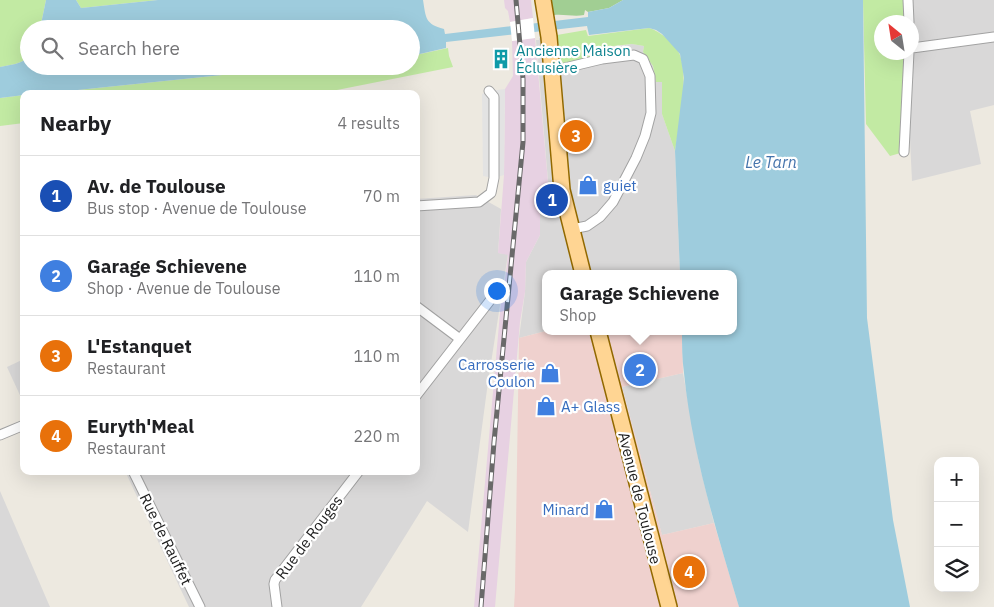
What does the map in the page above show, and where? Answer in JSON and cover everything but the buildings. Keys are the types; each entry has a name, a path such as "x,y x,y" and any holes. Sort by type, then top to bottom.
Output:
{"main road":[{"path":"543,0 549,37 562,190 582,270"},
{"name":"Avenue de Toulouse","path":"599,335 669,607"}],"street":[{"path":"908,0 908,15"},
{"path":"919,47 994,36"},
{"path":"552,71 634,55 643,59 650,76 651,113 645,136 636,158 613,202 600,217 587,226 572,229"},
{"path":"904,152 909,60"},
{"path":"420,206 479,202 491,193 494,178 494,97 489,91"},
{"path":"420,391 492,298"},
{"path":"420,309 460,339"},
{"path":"0,435 20,427"},
{"name":"Rue de Rauffet","path":"136,475 200,607"},
{"name":"Rue de Rouges","path":"277,607 275,580 356,475"}],"shaded area":[{"path":"504,0 531,0 533,18 510,22"},
{"path":"908,0 994,0 994,105 970,111 981,164 912,181 907,79 911,60 919,60 919,15 911,15"},
{"path":"557,35 562,64 613,47 632,44 644,46 643,52 653,66 656,82 662,82 662,114 675,151 680,270 542,270 542,332 519,338 525,292 526,262 540,235 540,214 550,204 536,40 539,40 539,38"},
{"path":"535,38 550,204 540,214 540,235 526,262 525,292 520,322 495,607 474,607 502,290 508,255 498,253 504,175 505,89 513,76 512,41"},
{"path":"505,89 504,175 494,178 483,176 482,94"},
{"path":"476,195 501,209 498,253 508,254 488,382 468,532 427,501 361,607 189,607 127,475 420,475 420,199"},
{"path":"542,332 542,335 682,335 683,373 622,387 662,535 714,523 739,607 514,607 519,338"},
{"path":"20,361 20,395 7,367"},
{"path":"683,373 699,463 714,523 662,535 622,387"},
{"path":"0,491 50,607 0,607"}],"green space":[{"path":"0,0 46,0 42,20 20,20 20,62 0,67"},
{"path":"76,0 158,0 81,8"},
{"path":"551,0 623,0 609,8 588,12 585,10 584,15 577,16 554,15"},
{"path":"863,0 908,0 909,15 874,15 874,60 909,60 904,152 890,156 866,124"},
{"path":"649,28 671,42 678,51 683,65 682,103 675,151 662,114 662,82 656,82 653,66 643,52 644,46 632,44 613,46 613,55 562,65 557,35 586,30 588,36"},
{"path":"448,48 453,67 420,74 420,54"},
{"path":"222,75 413,75 337,90 77,90"},
{"path":"20,96 20,124 0,126 0,98"}],"water":[{"name":"Le Tarn","path":"46,0 76,0 81,8 158,0 423,0 428,19 433,25 444,29 445,34 588,17 588,12 609,8 623,0 863,0 867,318 893,520 910,607 739,607 699,462 688,403 682,347 682,335 737,335 737,270 680,270 675,151 684,78 680,54 662,34 649,28 589,35 587,26 446,42 446,48 420,54 420,20 42,20"},
{"path":"19,63 20,75 222,75 77,90 20,90 20,96 0,98 0,67"}],"pier":[{"path":"533,18 535,38 512,41 510,22"}],"railway":[{"path":"481,607 494,442 523,142 523,79 516,0"}],"place":[{"name":"Ancienne Maison Éclusière","path":"501,59"},
{"name":"L'Estanquet","path":"576,136"},
{"name":"guiet","path":"588,185"},
{"name":"Av. de Toulouse","path":"552,200"},
{"name":"Garage Schievene","path":"640,370"},
{"name":"Carrosserie Coulon","path":"550,373"},
{"name":"A+ Glass","path":"546,406"},
{"name":"Minard","path":"604,509"},
{"name":"Euryth'Meal","path":"689,572"}]}
